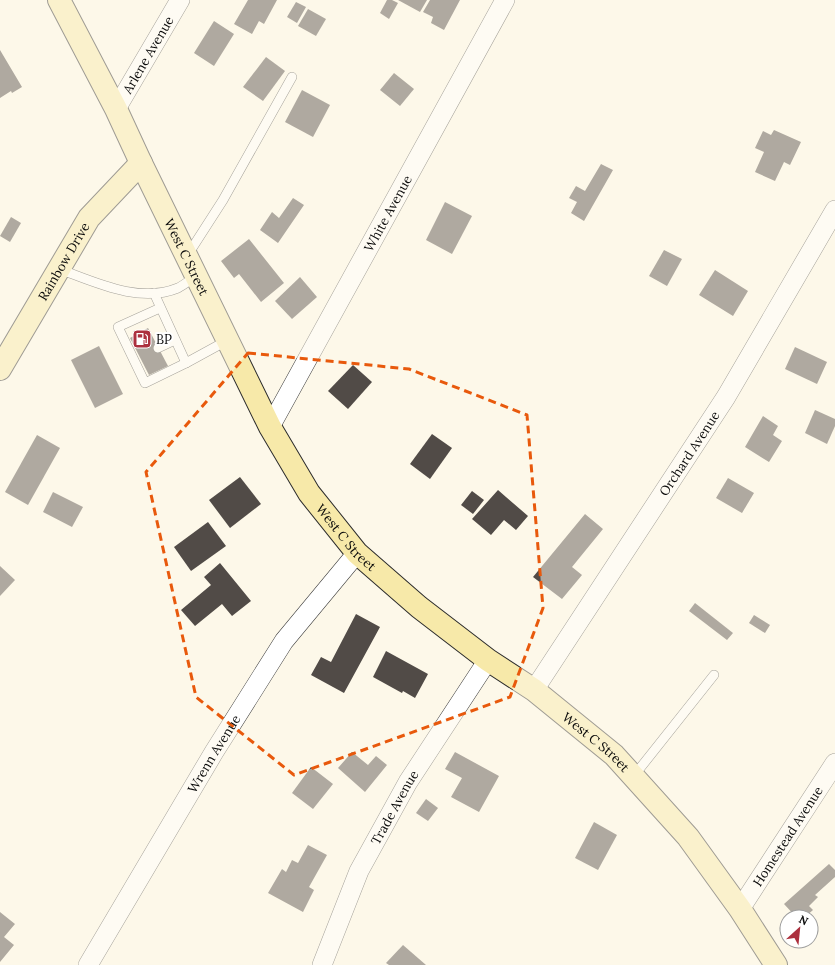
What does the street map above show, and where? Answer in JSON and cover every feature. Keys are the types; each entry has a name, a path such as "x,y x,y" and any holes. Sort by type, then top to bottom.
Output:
{"main road":[{"name":"West C Street","path":"59,0 116,109 186,257 270,427 309,494 357,554 419,607 488,660 534,690 614,755 688,837 740,909 776,965"},
{"name":"Rainbow Drive","path":"0,369 88,218 141,163"}],"street":[{"name":"Arlene Avenue","path":"116,109 180,0"},
{"name":"White Avenue","path":"270,427 505,0"},
{"name":"Orchard Avenue","path":"534,690 726,398 835,210"},
{"name":"Wrenn Avenue","path":"88,965 214,752 284,641 357,554"},
{"name":"Trade Avenue","path":"322,965 359,872 408,782 488,660"},
{"name":"Homestead Avenue","path":"740,909 835,763"}],"lane":[{"path":"186,257 224,200 292,77"},
{"path":"59,269 129,292 154,293 178,288 196,276"},
{"path":"154,293 186,363"},
{"path":"160,308 118,327 137,359 145,382 186,363 228,340"},
{"path":"158,348 175,340"},
{"path":"633,777 714,675"}],"highlighted area":[{"path":"248,353 409,369 527,415 543,608 510,697 294,775 196,697 146,472"}],"building":[{"path":"248,0 277,0 264,24 259,21 252,34 234,24"},
{"path":"387,0 392,0 398,3 389,19 380,13"},
{"path":"398,0 427,0 420,12"},
{"path":"430,0 460,0 444,30 431,23 433,17 423,12"},
{"path":"296,2 306,7 297,23 287,17"},
{"path":"308,9 326,19 316,36 298,26"},
{"path":"214,21 234,34 214,66 194,53"},
{"path":"0,50 22,87 12,93 11,91 0,98"},
{"path":"266,57 285,71 263,101 243,87"},
{"path":"394,73 414,89 400,106 380,90"},
{"path":"302,90 330,105 313,137 285,122"},
{"path":"774,130 801,142 790,165 784,162 775,181 755,172 764,152 755,148 763,131 771,135"},
{"path":"601,164 613,170 584,221 571,213 577,202 569,198 576,186 585,191"},
{"path":"293,198 304,205 278,243 260,230 272,212 279,218"},
{"path":"445,202 472,216 452,254 426,240"},
{"path":"11,217 21,223 10,242 0,236"},
{"path":"249,239 284,283 261,302 239,274 234,278 221,261"},
{"path":"664,250 682,259 667,286 649,276"},
{"path":"715,270 748,291 733,316 699,295"},
{"path":"300,277 317,297 292,319 275,301"},
{"path":"148,328 168,366 149,375 130,338"},
{"path":"99,346 123,394 95,408 71,360"},
{"path":"795,347 827,362 817,384 785,369"},
{"path":"353,365 372,382 348,409 328,391"},
{"path":"815,410 835,419 835,426 827,444 805,433"},
{"path":"763,416 778,426 773,435 782,441 769,462 745,447"},
{"path":"432,434 452,448 430,479 410,464"},
{"path":"37,435 60,448 28,505 5,492"},
{"path":"240,477 261,504 230,528 209,500"},
{"path":"728,478 754,493 742,513 716,498"},
{"path":"498,490 528,516 516,530 504,520 491,535 472,519"},
{"path":"472,491 484,500 473,514 461,505"},
{"path":"53,492 83,507 72,527 43,512"},
{"path":"585,514 603,529 572,567 582,575 562,599 533,577"},
{"path":"208,522 226,546 191,571 174,547"},
{"path":"220,563 251,601 232,616 222,604 195,626 181,610 211,585 204,577"},
{"path":"0,566 15,580 0,596"},
{"path":"695,603 733,633 727,640 689,611"},
{"path":"356,614 380,627 344,693 311,675 321,657 331,662"},
{"path":"754,615 770,625 765,633 749,623"},
{"path":"386,651 428,674 415,698 403,691 402,693 373,677"},
{"path":"352,752 368,765 376,756 387,765 365,792 338,768"},
{"path":"455,752 499,776 479,812 451,797 462,778 445,769"},
{"path":"311,767 333,784 313,809 292,793"},
{"path":"426,799 438,808 428,821 416,813"},
{"path":"594,822 617,835 598,870 575,858"},
{"path":"308,845 327,855 309,887 314,890 303,912 268,893 282,869 286,872 292,860 298,863"},
{"path":"829,864 835,870 835,877 815,895 818,897 809,906 812,909 789,909 784,904"},
{"path":"0,912 15,924 4,937 14,945 0,962"},
{"path":"403,945 426,965 389,965 386,963"}],"place":[{"name":"BP","path":"142,339"}]}
